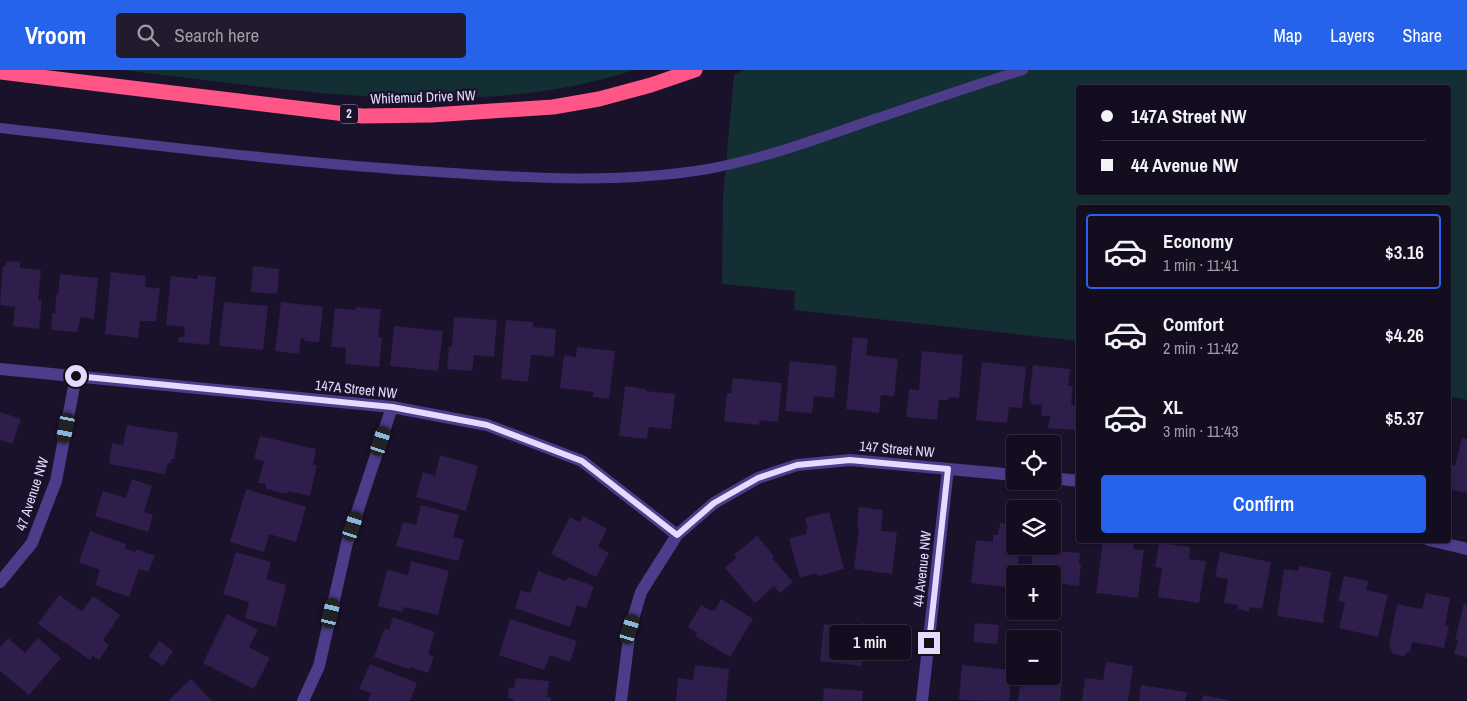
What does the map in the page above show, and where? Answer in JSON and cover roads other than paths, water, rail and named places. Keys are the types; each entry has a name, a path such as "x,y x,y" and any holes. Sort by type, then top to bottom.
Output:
{"highway":[{"name":"Whitemud Drive NW","path":"0,72 362,116 432,116 553,107 599,99 651,85 695,70"}],"street":[{"name":"147A Street NW","path":"0,369 392,407 487,425 582,461 677,535"},
{"name":"47 Avenue NW","path":"0,582 32,543 56,481 76,376"},
{"path":"303,701 320,666 347,543 392,407"},
{"name":"147 Street NW","path":"620,701 630,629 641,592 677,535 714,503 758,478 797,465 850,460 1006,474"},
{"name":"44 Avenue NW","path":"922,701 948,469"},
{"path":"1061,479 1076,481"},
{"path":"1442,543 1467,549"}],"lane":[{"path":"0,128 362,167 580,180 650,175 718,166 772,153 1022,70"}]}
